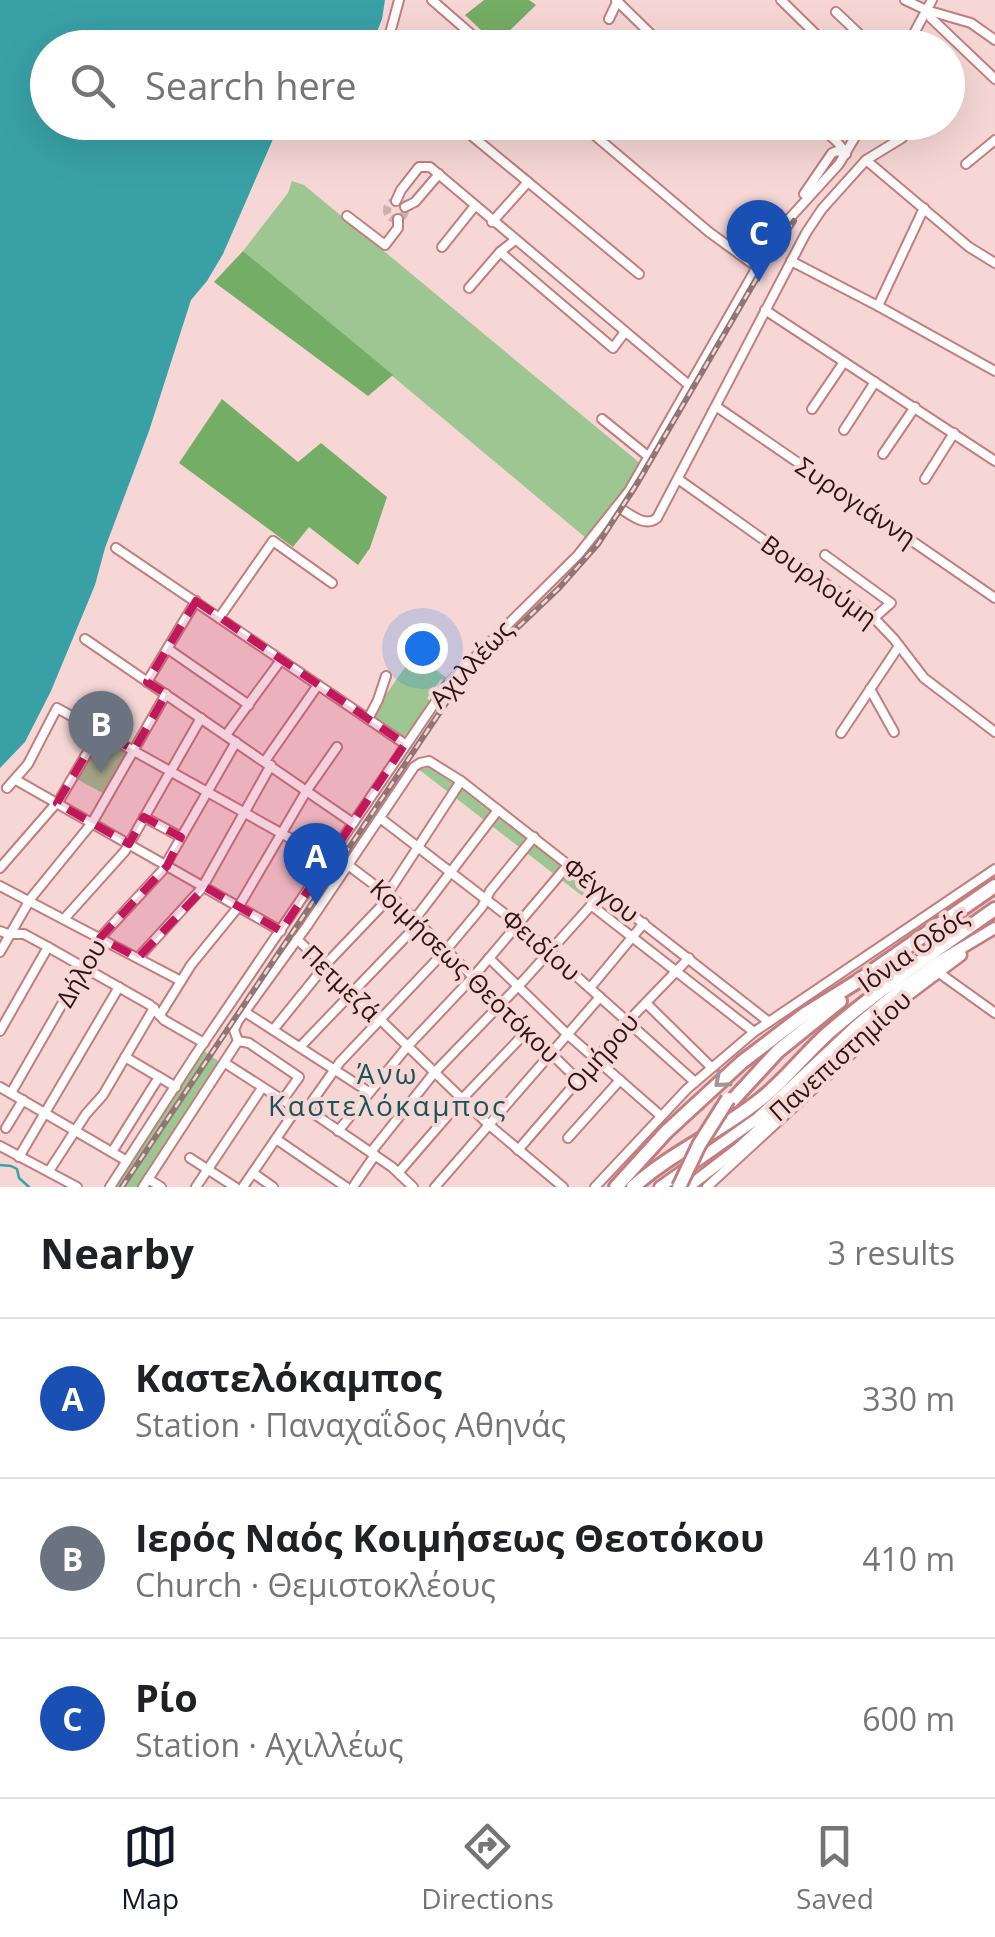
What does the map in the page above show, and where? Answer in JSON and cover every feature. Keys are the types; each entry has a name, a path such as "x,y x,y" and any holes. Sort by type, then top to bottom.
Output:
{"highway":[{"name":"Ιόνια Οδός","path":"858,981 995,889"},
{"name":"Ιόνια Οδός","path":"730,1100 778,1051 830,1009 995,889"},
{"name":"Ιόνια Οδός","path":"634,1187 666,1160 760,1100 878,992 995,909"},
{"path":"684,1187 699,1146 730,1100 774,1049 858,981"},
{"path":"616,1187 666,1132 742,1062 805,1014 858,981"}],"main road":[{"name":"Πανεπιστημίου","path":"660,1187 758,1118 857,1025 995,929"},
{"name":"Πανεπιστημίου","path":"684,1187 739,1148 934,970"}],"street":[{"path":"391,30 400,0"},
{"path":"432,0 466,30"},
{"path":"608,18 617,0 647,30"},
{"path":"781,0 812,30"},
{"path":"905,0 970,23 995,40"},
{"path":"915,30 932,0"},
{"path":"926,10 944,30"},
{"path":"836,12 855,30"},
{"path":"965,50 995,79"},
{"path":"477,140 639,274"},
{"path":"601,140 756,267"},
{"path":"837,140 846,154"},
{"name":"Αχιλλέως","path":"110,1187 405,744 455,676 568,565 618,506 775,237 839,164 854,140"},
{"path":"618,506 645,522 654,521 814,220 866,160 899,140"},
{"path":"966,164 995,140"},
{"path":"792,216 830,154 836,150 846,154"},
{"path":"866,160 969,247 995,263"},
{"path":"839,164 848,180"},
{"path":"396,201 421,166 430,167 690,386"},
{"path":"405,207 415,202 439,174"},
{"path":"492,222 528,182"},
{"path":"442,247 474,207"},
{"path":"878,306 924,208"},
{"path":"347,216 385,245 398,228 398,220"},
{"path":"469,288 515,240"},
{"path":"500,252 613,348 625,332"},
{"path":"791,261 995,371"},
{"path":"765,310 995,461"},
{"path":"812,410 844,362"},
{"path":"844,430 875,382"},
{"name":"Συρογιάννη","path":"716,407 995,598"},
{"path":"883,454 915,407"},
{"path":"602,419 648,457"},
{"path":"925,479 954,432"},
{"name":"Βουρλούμη","path":"678,480 874,618 924,678 995,732"},
{"path":"220,618 273,541 332,583"},
{"path":"116,548 405,744"},
{"path":"825,555 891,603 874,618"},
{"path":"839,594 851,574"},
{"path":"148,682 196,601"},
{"path":"85,639 353,823"},
{"path":"840,734 900,646"},
{"path":"168,649 249,705"},
{"path":"226,735 281,660"},
{"path":"368,718 386,676"},
{"path":"138,958 204,886 268,764 318,684"},
{"path":"870,689 894,732"},
{"path":"0,952 29,901 92,824 166,694"},
{"path":"7,788 28,764 57,708 329,860"},
{"path":"64,920 129,844 201,718"},
{"path":"0,868 57,803 100,732"},
{"name":"Δήλου","path":"10,1093 100,938 165,864 236,742"},
{"path":"49,1171 157,1012 239,906 337,747"},
{"name":"Φέγγου","path":"380,818 414,767 431,761 768,1022"},
{"name":"Πετμεζά","path":"16,780 281,931"},
{"path":"273,1030 389,895 461,781"},
{"path":"300,1046 417,921 498,810"},
{"path":"144,817 180,837"},
{"path":"238,1041 234,1029 380,818"},
{"name":"Φειδίου","path":"380,818 518,924 695,1082"},
{"path":"243,1187 276,1139 334,1069 446,950 534,837"},
{"path":"338,1131 408,1045 490,958 568,864"},
{"name":"Κοιμήσεως Θεοτόκου","path":"348,865 417,921 579,1081"},
{"path":"595,1187 695,1082 754,1032 995,869"},
{"path":"0,886 180,980"},
{"path":"276,1139 349,1187 434,1073 603,892"},
{"path":"591,905 754,1032"},
{"path":"590,988 644,923"},
{"path":"0,931 14,930 48,947 204,1043"},
{"name":"Πετμεζά","path":"297,939 462,1100 563,1187"},
{"path":"0,1032 48,947"},
{"path":"490,958 566,1034 662,1116"},
{"name":"Ομήρου","path":"518,1150 689,958"},
{"path":"934,970 995,1013"},
{"path":"20,1157 118,987"},
{"path":"435,1187 600,996"},
{"path":"646,1003 709,1065"},
{"path":"707,1187 889,1020 893,1006"},
{"path":"245,1012 369,1092"},
{"path":"399,1172 528,1030"},
{"path":"161,1187 145,1183 238,1041"},
{"path":"238,1041 249,1042 299,1078 282,1101"},
{"path":"125,1057 176,1086"},
{"path":"224,1063 373,1153 413,1187"},
{"path":"112,1152 159,1076"},
{"path":"568,1138 620,1080"},
{"path":"0,1087 127,1161"},
{"path":"196,1187 262,1088"},
{"path":"6,1128 22,1100"},
{"path":"0,1146 77,1187"},
{"path":"190,1158 235,1187"},
{"path":"253,1173 273,1187"}],"highlighted area":[{"path":"196,601 405,744 281,931 205,887 138,958 100,938 167,866 181,837 144,817 129,844 57,803 100,731 134,750 166,694 147,682"}],"green space":[{"path":"484,0 529,0 536,5 510,30 481,30 465,15"},
{"path":"292,181 304,185 641,464 586,538 243,251 288,193"},
{"path":"243,251 393,375 368,396 214,282"},
{"path":"222,399 298,462 321,443 387,497 370,548 358,565 309,527 293,547 179,463"},
{"path":"415,653 449,680 441,679 427,698 432,703 403,738 371,716"},
{"path":"100,731 134,750 108,796 73,777"},
{"path":"433,763 599,892 590,902 417,768"},
{"path":"204,1051 221,1063 139,1187 113,1187"}],"water":[{"path":"0,0 385,0 378,30 30,30 30,140 273,140 223,254 191,300 95,585 51,691 25,742 0,768"}],"waterway":[{"path":"0,1165 17,1169 19,1178 29,1187"}],"tunnel":[{"path":"396,201 403,203 405,210 403,217 396,219 389,217 387,210 389,203 396,201"}],"railway":[{"path":"122,1187 448,700 598,544 794,221"}],"place":[{"name":"Ρίο","path":"759,282"},
{"name":"Ιερός Ναός Κοιμήσεως Θεοτόκου","path":"101,773"},
{"name":"Καστελόκαμπος","path":"316,905"}],"district":[{"name":"Άνω Καστελόκαμπος","path":"388,1090"}]}
